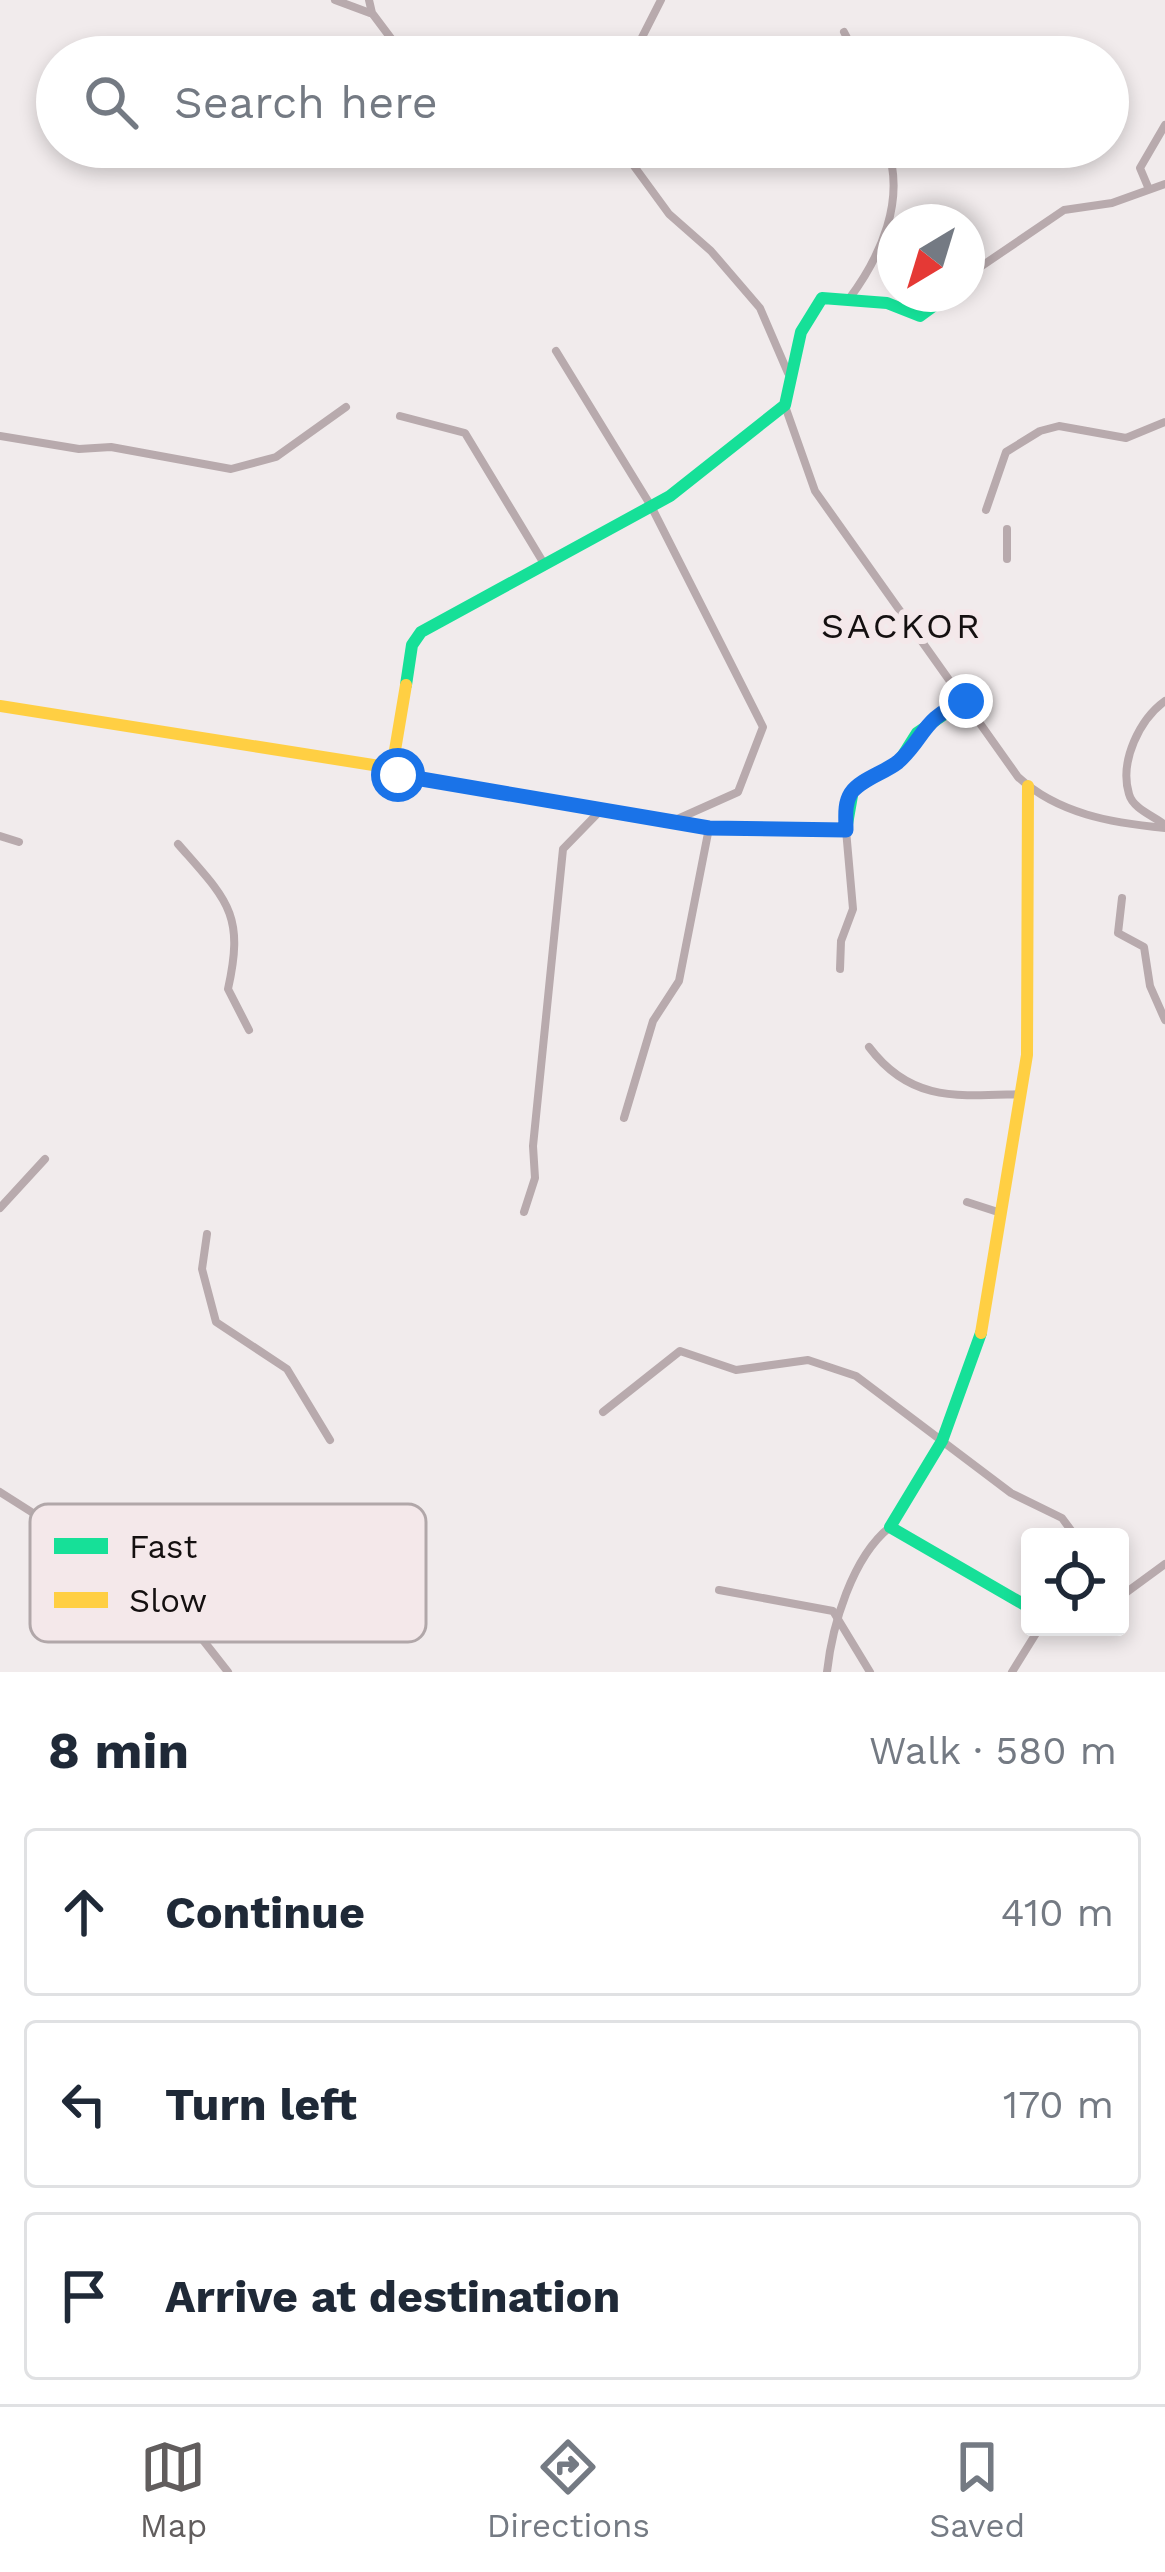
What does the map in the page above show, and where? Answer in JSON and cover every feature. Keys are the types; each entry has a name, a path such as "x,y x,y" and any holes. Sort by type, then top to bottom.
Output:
{"street":[{"path":"334,0 372,14"},
{"path":"368,0 388,36"},
{"path":"643,36 662,0"},
{"path":"844,32 846,36"},
{"path":"1148,187 1140,168 1165,125"},
{"path":"635,168 669,214 711,251 760,308 788,374"},
{"path":"849,299 867,275 891,208 897,179 894,168"},
{"path":"985,264 1064,210 1112,203 1165,184"},
{"path":"877,302 822,298 802,332 788,374 784,405 815,491 1028,786 1040,797 1103,821 1165,826"},
{"path":"556,351 651,506 763,727 738,791 672,822"},
{"path":"392,768 401,738 404,682 412,646 421,632 651,506 784,405"},
{"path":"0,436 79,449 111,447 231,469 276,457 346,407"},
{"path":"400,416 465,433 542,562"},
{"path":"986,510 1006,452 1040,431 1058,426 1126,438 1165,422"},
{"path":"1007,529 1007,559"},
{"path":"840,969 841,941 853,909 846,806 853,790 901,760 917,733 965,700"},
{"path":"1165,700 1144,716 1131,751 1128,794 1137,807 1165,826"},
{"path":"0,706 164,736 392,768 398,775 599,812 709,828 846,830"},
{"path":"827,1672 839,1618 874,1539 890,1527 942,1441 978,1347 1022,1094 1028,1010 1024,844 1028,786"},
{"path":"524,1212 535,1178 533,1146 563,849 599,812"},
{"path":"624,1118 653,1021 679,980 709,828"},
{"path":"0,836 19,842"},
{"path":"178,844 217,888 236,926 238,943 228,989 249,1030"},
{"path":"1122,898 1118,933 1144,947 1150,986 1165,1020"},
{"path":"869,1047 906,1080 939,1096 1022,1094"},
{"path":"0,1208 45,1159"},
{"path":"967,1202 1002,1213"},
{"path":"207,1234 202,1269 215,1322 287,1369 330,1440"},
{"path":"603,1412 680,1351 736,1370 808,1360 856,1376 1011,1493 1062,1518 1069,1528"},
{"path":"0,1492 30,1511"},
{"path":"890,1527 1021,1603"},
{"path":"1129,1590 1165,1564"},
{"path":"719,1590 832,1611 870,1672"},
{"path":"1012,1672 1034,1636"},
{"path":"204,1642 228,1672"}],"traffic: fast":[{"path":"406,685 412,645 421,632 670,496 785,405 801,332 822,298 877,302"},
{"path":"910,312 920,316 925,312"},
{"path":"392,768 398,775 709,828 846,830 853,790 900,760 917,733 965,700"},
{"path":"981,1333 942,1441 890,1527 1021,1603"}],"traffic: slow":[{"path":"0,706 392,768 406,685"},
{"path":"981,1333 1027,1055 1028,786"}],"district":[{"name":"SACKOR","path":"902,626"}],"route":[{"path":"398,775 709,828 846,830 846,806 853,790 901,760 917,733 966,701"}]}
